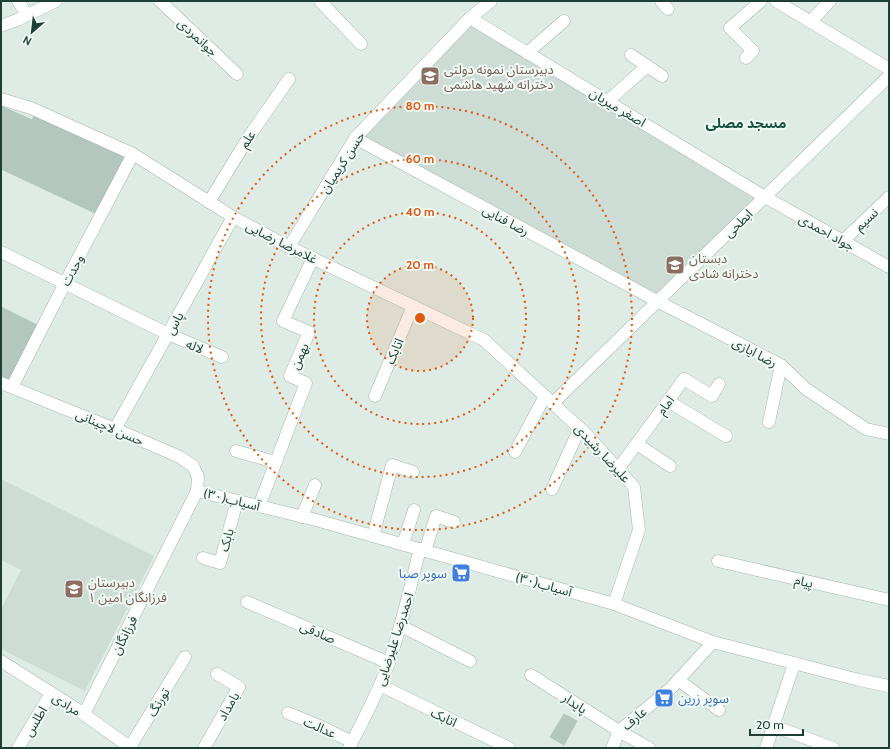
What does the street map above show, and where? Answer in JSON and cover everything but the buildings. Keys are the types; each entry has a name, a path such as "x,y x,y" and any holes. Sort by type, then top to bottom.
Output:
{"street":[{"path":"18,1 27,15"},
{"path":"1,26 56,1"},
{"name":"جوانمردی","path":"160,1 237,74"},
{"path":"320,1 361,44"},
{"name":"حسن کریمیان","path":"289,247 355,138 470,18 491,1"},
{"path":"746,58 753,51 730,28 761,1"},
{"path":"776,1 889,69"},
{"path":"810,22 830,1"},
{"name":"اصغر میریان","path":"470,18 765,197"},
{"path":"527,53 564,21"},
{"path":"631,55 662,76"},
{"path":"608,102 647,66"},
{"name":"ابطحی","path":"516,452 549,399 657,301 889,76"},
{"name":"علم","path":"209,202 248,138 288,79"},
{"name":"غلامرضا رضایی","path":"1,99 31,108 133,154 233,217 289,247 484,340 549,399"},
{"name":"رضا فنایی","path":"355,138 657,301"},
{"name":"وحدت","path":"6,385 65,283 133,154"},
{"name":"جواد احمدی","path":"765,197 889,267"},
{"name":"نسیم","path":"843,241 889,197"},
{"name":"پاس","path":"115,429 233,217"},
{"name":"لاله","path":"1,252 168,334 222,357"},
{"name":"بهمن","path":"259,506 306,383 290,376 310,332 283,320 313,258"},
{"name":"رضا ایازی","path":"657,301 781,365 806,389 866,429 889,434"},
{"name":"اتابک","path":"375,396 413,306"},
{"path":"769,422 781,365"},
{"name":"امام","path":"618,469 684,379 712,396 720,384"},
{"name":"حسن لاچینانی","path":"6,385 180,457 193,466 198,477 197,491"},
{"name":"علیرضا رشیدی","path":"549,399 587,435 634,487 639,530 614,604"},
{"path":"668,401 726,436"},
{"path":"552,489 580,428"},
{"path":"637,444 670,466"},
{"path":"236,451 275,462"},
{"path":"373,536 392,465 413,472"},
{"path":"302,516 315,486"},
{"name":"آسیاب(۳۰)","path":"197,491 302,516 614,604 713,642 794,664 889,686"},
{"name":"فرزانگان","path":"84,714 197,491"},
{"name":"بابک","path":"203,558 220,563 237,501"},
{"path":"403,544 414,510"},
{"name":"احمدرضا علیرضایی","path":"350,745 380,686 401,626 422,550 436,516 454,522"},
{"name":"پیام","path":"718,561 889,600"},
{"name":"صادقی","path":"246,602 389,662"},
{"path":"401,626 470,661"},
{"name":"عارف","path":"612,748 618,731 671,688 713,642"},
{"name":"تورنگ","path":"131,748 185,657"},
{"name":"مرادی","path":"1,661 84,714 131,748"},
{"path":"766,748 794,664"},
{"name":"بامداد","path":"204,748 239,687 217,674"},
{"name":"پایدار","path":"531,675 618,731 649,748"},
{"path":"678,680 719,710"},
{"name":"اتابک","path":"380,686 509,748"},
{"name":"اطلس","path":"18,748 51,693"},
{"name":"عدالت","path":"288,713 322,727 350,745"},
{"path":"773,726 834,748"}],"shaded area":[{"path":"470,18 765,197 657,301 355,138"},
{"name":"دبیرستان فرزانگان امین ۱","path":"1,479 154,556 85,691 1,649 1,609 21,570 1,560"}],"place":[{"name":"دبیرستان نمونه دولتی دخترانه شهید هاشمی","path":"430,76"},
{"name":"دبستان دخترانه شادی","path":"675,265"},
{"name":"سوپر صبا","path":"461,573"},
{"name":"دبیرستان فرزانگان امین ۱","path":"74,589"},
{"name":"سوپر زرین","path":"664,698"}],"district":[{"name":"مسجد مصلی","path":"746,123"}]}
